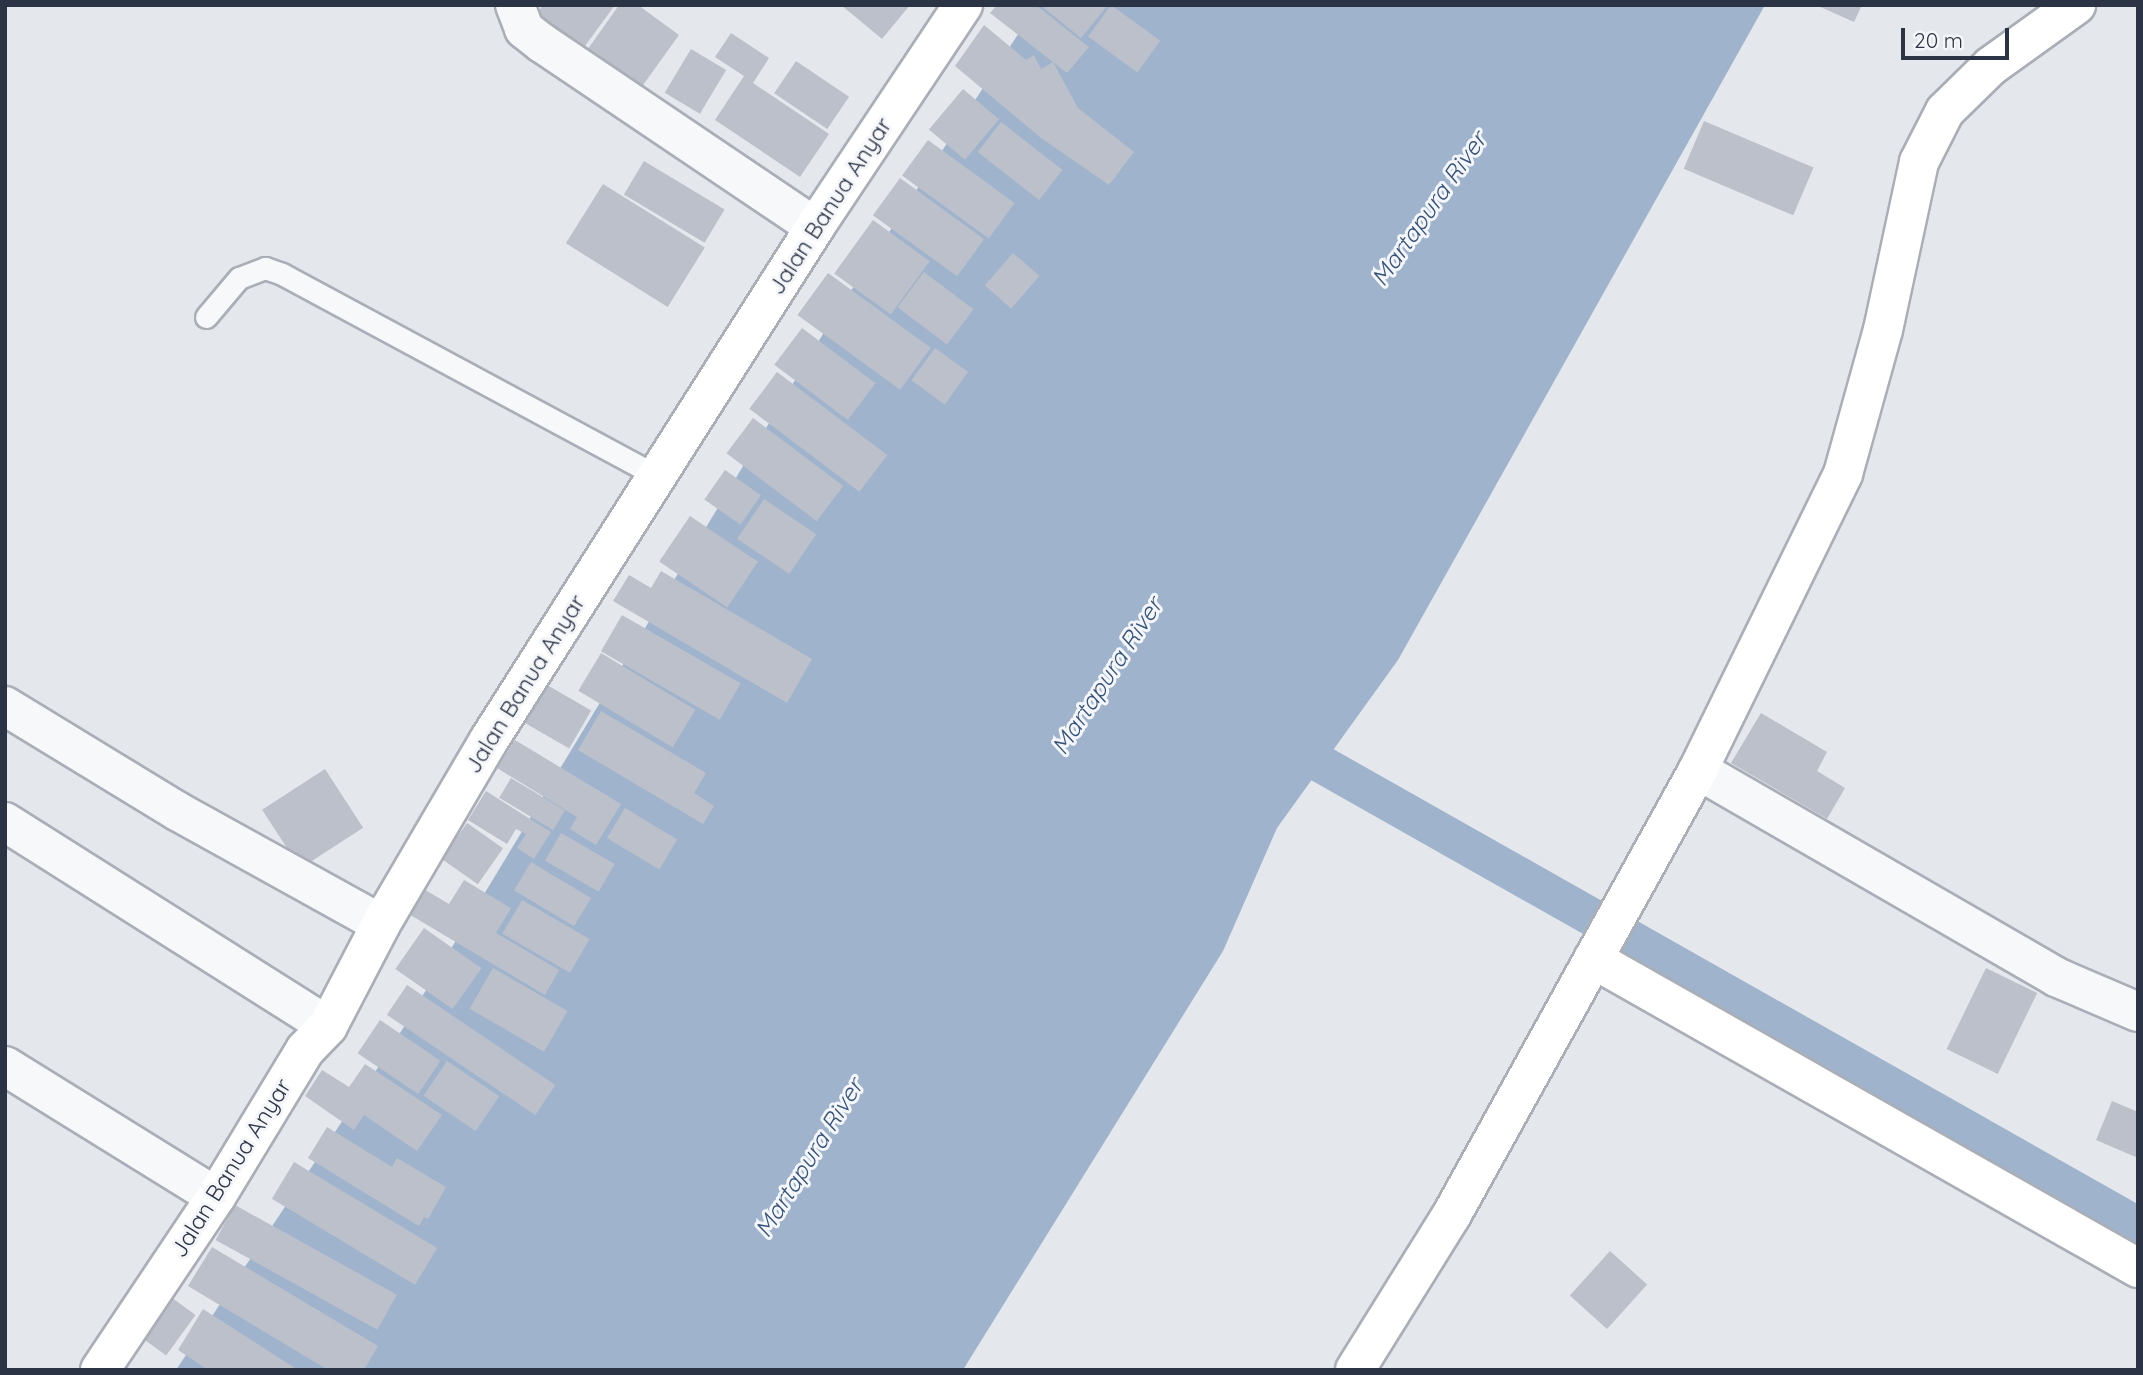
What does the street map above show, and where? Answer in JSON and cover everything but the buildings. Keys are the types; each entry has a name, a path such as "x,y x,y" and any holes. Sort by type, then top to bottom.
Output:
{"street":[{"path":"515,5 524,29 542,43 815,227"},
{"name":"Jalan Banua Anyar","path":"100,1370 216,1197 305,1050 328,1026 381,924 489,740 655,475 815,227 963,5"},
{"path":"1355,1370 1451,1216 1698,770 1843,474 1884,330 1919,162 1945,111 1961,93 2076,5"},
{"path":"5,706 177,811 381,924"},
{"path":"1698,770 2056,977 2138,1012"},
{"path":"5,822 328,1026"},
{"path":"1606,935 2138,1268"},
{"path":"5,1066 216,1197"}],"lane":[{"path":"206,317 239,278 264,268 282,274 655,475"}],"water":[{"name":"Martapura River","path":"1037,5 1765,5 1398,660 1277,828 1223,951 963,1370 176,1370 391,1048 826,329"}],"waterway":[{"path":"1277,739 2138,1226"}]}
